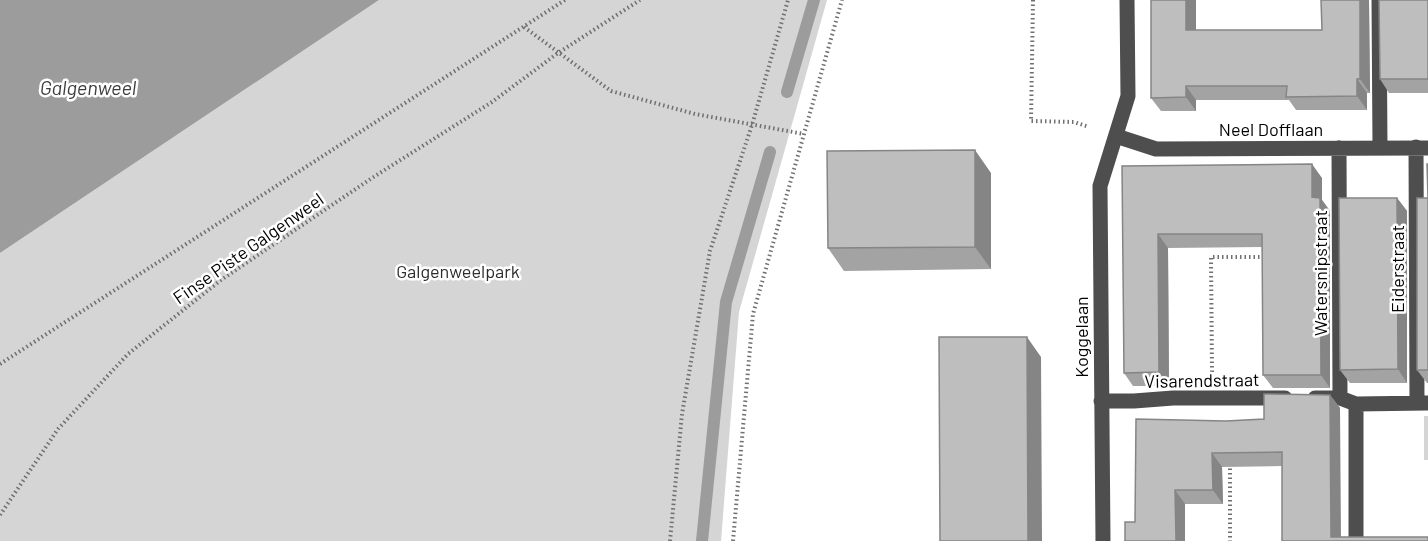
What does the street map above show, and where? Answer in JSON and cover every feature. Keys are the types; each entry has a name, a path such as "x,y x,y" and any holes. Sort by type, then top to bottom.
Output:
{"street":[{"name":"Koggelaan","path":"1103,541 1100,186 1128,96 1127,0"},
{"path":"1379,0 1380,147"},
{"name":"Neel Dofflaan","path":"1116,136 1156,149 1422,147"},
{"name":"Eiderstraat","path":"1420,399 1416,211 1422,147"},
{"name":"Watersnipstraat","path":"1339,148 1340,398"},
{"name":"Visarendstraat","path":"1101,401 1173,398 1340,398"},
{"path":"1340,398 1356,404 1420,399"},
{"path":"1356,404 1356,535"}],"path":[{"path":"0,364 565,0"},
{"name":"Finse Piste Galgenweel","path":"0,514 58,429 128,354 221,280 372,178 492,102 558,53 640,0"},
{"path":"670,541 682,414 710,251 752,125 788,0"},
{"path":"733,541 753,314 842,0"},
{"path":"1033,0 1031,121 1074,122 1116,136"},
{"path":"524,27 611,91 695,114 804,134"},
{"path":"1212,398 1211,257 1269,257"},
{"path":"1230,458 1230,541"}],"green space":[{"name":"Galgenweelpark","path":"379,0 827,0 739,312 721,541 0,541 0,253"},
{"path":"1424,416 1428,416 1428,460 1424,460"}],"water":[{"name":"Galgenweel","path":"0,0 379,0 0,253"}],"building":[{"path":"1151,0 1186,0 1186,30 1322,30 1321,0 1360,0 1360,79 1357,79 1357,96 1286,97 1287,86 1186,86 1186,97 1151,98"},
{"path":"1379,0 1428,0 1428,79 1380,79"},
{"path":"975,150 975,247 828,248 827,151"},
{"path":"1312,164 1312,197 1320,198 1321,375 1263,375 1262,234 1158,234 1159,372 1124,373 1122,166"},
{"path":"1339,198 1397,198 1398,369 1340,370"},
{"path":"1417,198 1428,198 1428,370 1417,370"},
{"path":"939,337 1027,337 1028,541 940,541"},
{"path":"1264,394 1330,395 1331,537 1428,537 1428,541 1282,541 1282,452 1212,453 1213,490 1175,490 1176,541 1125,541 1125,522 1135,522 1136,419 1226,421 1264,419"}],"waterway":[{"path":"787,92 814,0"},
{"path":"702,541 726,302 770,152"}]}
